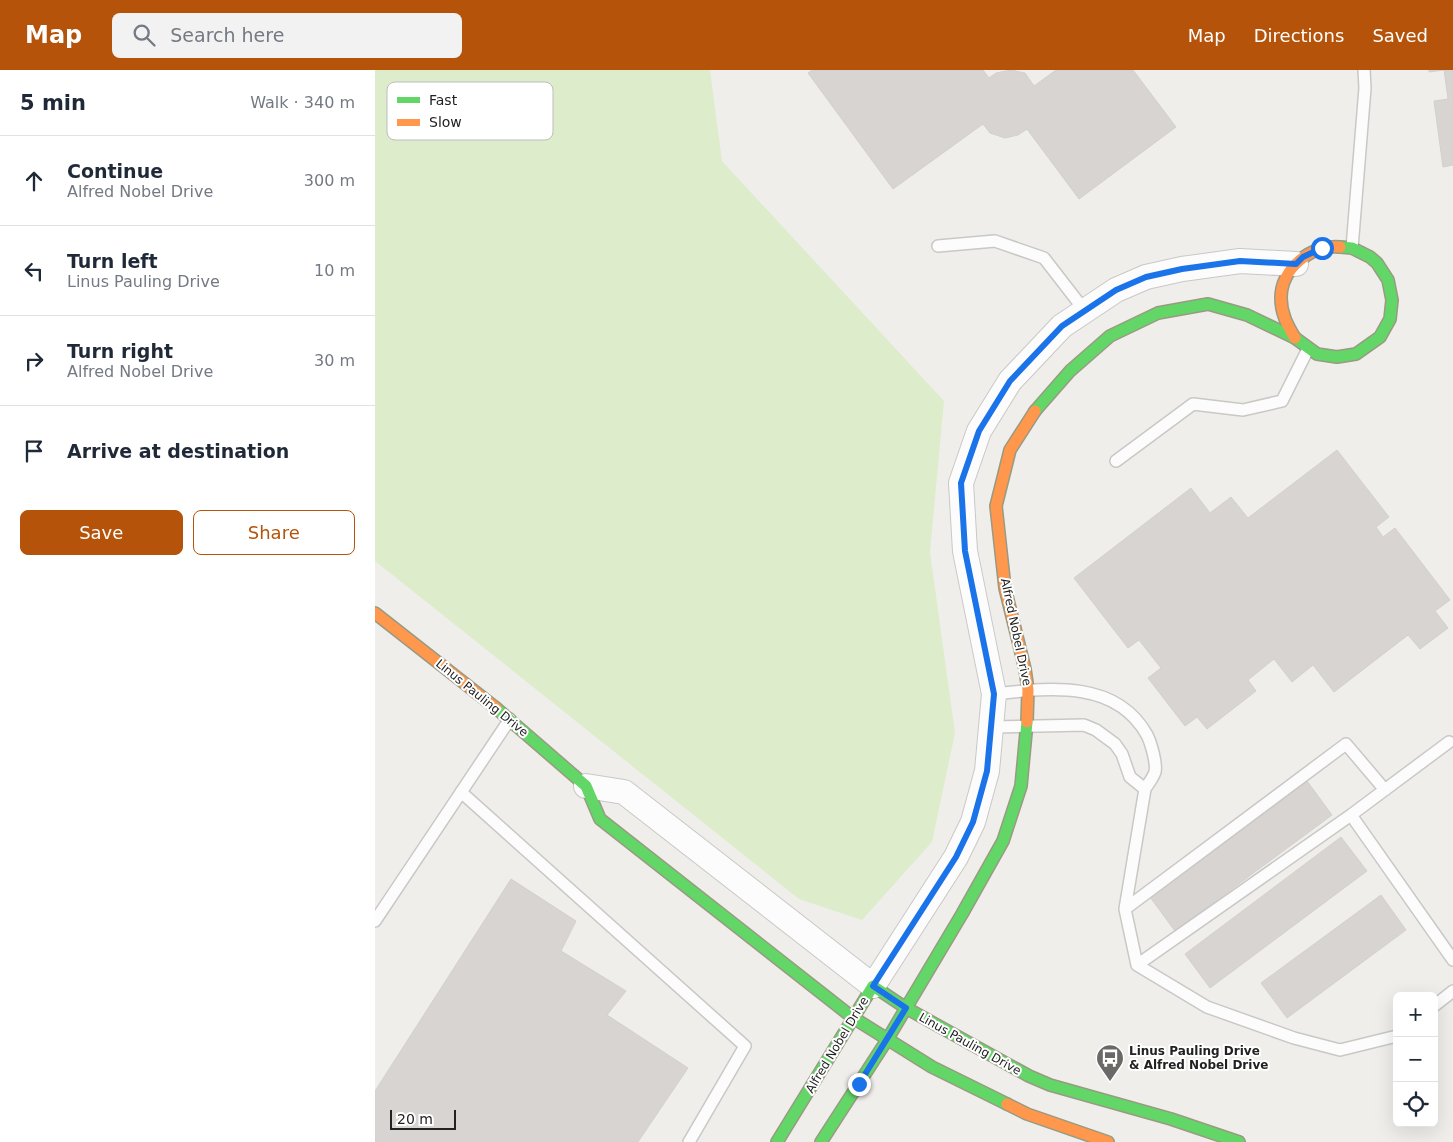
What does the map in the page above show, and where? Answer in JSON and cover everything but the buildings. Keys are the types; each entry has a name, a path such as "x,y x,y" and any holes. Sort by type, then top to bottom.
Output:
{"street":[{"name":"Alfred Nobel Drive","path":"821,1142 887,1040 962,914 1003,841 1021,786 1027,726 1028,690 1025,669 1005,588 995,506 1010,450 1038,406 1070,371 1110,336 1158,313 1207,304 1247,314 1295,338 1317,354 1337,357 1356,354 1365,350 1380,337 1390,319 1392,300 1388,280 1377,263 1370,257 1352,248 1332,246 1322,248 1303,257 1296,264 1284,283 1281,297 1284,319 1295,338"},
{"name":"Alfred Nobel Drive","path":"777,1142 852,1017 956,857 973,822 987,771 994,694 965,551 961,483 979,431 1010,381 1062,326 1116,290 1146,277 1182,269 1240,261 1296,264"},
{"name":"Linus Pauling Drive","path":"375,613 510,719 586,786 601,819 852,1017 933,1068 1027,1114 1108,1142"},
{"name":"Linus Pauling Drive","path":"586,786 624,792 873,986 906,1008 1029,1076 1050,1085 1171,1119 1239,1142"}],"lane":[{"path":"1352,248 1365,88 1364,70"},
{"path":"938,246 995,242 1045,258 1085,310"},
{"path":"1116,461 1193,404 1243,410 1282,401 1308,349"},
{"path":"994,694 1028,690 1079,691 1112,701 1128,710 1140,723 1149,738 1155,772 1145,789 1125,909 1137,965 1207,1007 1294,1038 1340,1050 1393,1037"},
{"path":"375,921 510,719"},
{"path":"991,727 1084,725 1096,730 1115,744 1122,754 1130,777 1145,789"},
{"path":"1137,965 1351,816 1449,742"},
{"path":"1125,909 1346,744 1385,790"},
{"path":"461,792 745,1046 689,1142"},
{"path":"1351,816 1453,960"},
{"path":"1438,1003 1453,991"}],"green space":[{"path":"375,70 710,70 722,161 944,401 930,552 955,733 932,842 862,920 799,899 375,561"}],"traffic: fast":[{"path":"1035,411 1070,371 1110,336 1158,313 1208,304 1247,315 1295,338 1317,354 1337,357 1356,354 1380,337 1390,319 1392,300 1388,280 1377,263 1370,257 1352,248 1340,247"},
{"path":"496,708 586,786 600,819 852,1017 932,1067 1007,1104"},
{"path":"821,1142 887,1040 1003,841 1021,786 1027,722"},
{"path":"777,1142 873,986 906,1008 1029,1076 1050,1085 1171,1119 1239,1142"}],"traffic: slow":[{"path":"1295,338 1285,319 1281,303 1282,287 1286,277 1292,268 1309,254 1319,249 1340,247"},
{"path":"1027,722 1028,690 1025,669 1005,588 996,506 1010,450 1035,411"},
{"path":"375,613 496,708"},
{"path":"1007,1104 1027,1114 1108,1142"}],"place":[{"name":"Linus Pauling Drive & Alfred Nobel Drive","path":"1110,1082"}],"route":[{"path":"859,1084 906,1008 873,986 956,857 973,822 987,771 994,694 965,551 961,483 979,431 1010,381 1062,326 1116,290 1146,277 1182,269 1240,261 1296,264 1303,257 1322,248"}]}
